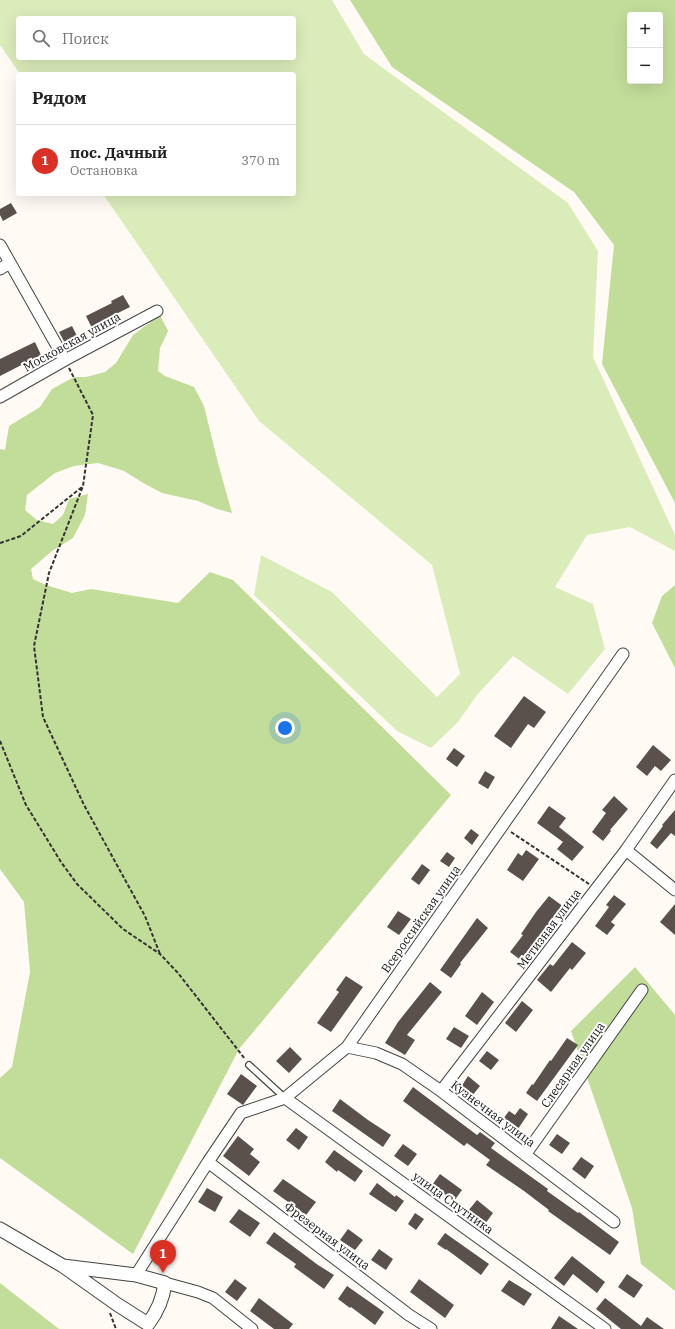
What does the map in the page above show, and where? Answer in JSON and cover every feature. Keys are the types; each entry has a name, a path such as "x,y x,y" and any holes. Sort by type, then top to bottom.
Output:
{"street":[{"path":"0,245 65,360"},
{"path":"0,269 10,263"},
{"name":"Московская улица","path":"0,397 65,360 157,311"},
{"name":"Всероссийская улица","path":"136,1275 241,1113 286,1098 347,1047 623,654"},
{"name":"Метизная улица","path":"441,1091 626,850 675,780"},
{"path":"626,850 675,890"},
{"name":"Слесарная улица","path":"525,1155 642,990"},
{"name":"Кузнечная улица","path":"347,1047 376,1053 402,1064 441,1091 614,1222"},
{"name":"улица Спутника","path":"286,1098 605,1329"},
{"name":"Фрезерная улица","path":"208,1162 410,1315 431,1329"},
{"path":"0,1229 63,1266 118,1305 152,1326 164,1295 165,1283"},
{"path":"63,1266 136,1275 198,1292 213,1298 252,1329"}],"lane":[{"path":"249,1065 286,1098"}],"path":[{"path":"65,360 93,415 83,486 49,573 34,646 44,717 84,805 145,916 160,954"},
{"path":"0,543 21,536 83,486"},
{"path":"0,741 26,805 60,862 78,884 123,929 160,954 178,973 249,1065"},
{"path":"501,826 596,889"}],"green space":[{"path":"0,0 332,0 364,54 568,203 598,251 593,357 675,535 675,551 630,527 587,535 555,587 593,604 605,649 568,694 513,656 477,695 458,722 431,748 397,731 254,595 261,555 332,592 437,697 460,674 432,565 259,421 104,196 296,196 296,72 19,72 0,45"},
{"path":"350,0 675,0 675,503 602,364 614,245 574,192 392,67"},
{"path":"160,315 168,331 160,348 158,371 165,376 194,387 204,406 232,513 217,509 198,501 162,493 124,471 98,463 74,466 55,473 27,495 25,510 37,520 53,524 63,515 69,499 88,494 85,515 73,538 52,551 31,569 33,579 46,585 72,593 91,589 178,603 210,572 233,580 451,795 239,1049 133,1254 0,1158 0,1078 12,1067 30,972 24,902 0,869 0,449 5,450 9,426 40,407 52,389 74,377 86,377 105,372 116,363 133,335"},
{"path":"675,585 675,668 652,623 662,596"},
{"path":"635,967 675,1015 675,1291 641,1264 632,1208 571,1031"},
{"path":"0,1283 59,1329 0,1329"}],"building":[{"path":"11,203 17,213 3,221 0,215 0,209"},
{"path":"123,295 130,307 92,328 86,316 112,303 111,301"},
{"path":"72,326 78,338 66,345 59,332"},
{"path":"35,342 41,355 0,376 0,359"},
{"path":"524,696 546,712 534,728 528,724 511,748 494,736"},
{"path":"653,745 671,760 661,771 655,766 647,776 636,767"},
{"path":"454,748 465,756 457,767 446,759"},
{"path":"485,771 495,777 488,789 478,783"},
{"path":"614,796 628,809 610,830 611,831 603,841 592,832 606,813 602,810"},
{"path":"549,806 566,818 559,827 584,847 572,861 557,849 563,842 537,823"},
{"path":"675,810 675,836 671,833 657,849 650,843 663,826 662,825"},
{"path":"471,829 479,835 472,845 464,838"},
{"path":"526,850 539,859 523,881 507,870 518,853 522,856"},
{"path":"447,852 455,858 449,867 440,861"},
{"path":"422,864 430,870 419,885 411,879"},
{"path":"614,895 626,904 611,922 615,925 607,935 595,926 609,907 606,905"},
{"path":"549,896 564,907 522,961 510,952 523,935 521,934 536,912"},
{"path":"675,904 675,935 660,922"},
{"path":"398,911 411,919 399,935 387,927"},
{"path":"477,918 488,928 460,963 461,964 451,978 440,970"},
{"path":"572,942 586,953 572,970 570,968 551,992 537,980 550,964 553,966"},
{"path":"346,976 363,987 331,1032 317,1023 339,992 336,990"},
{"path":"430,982 442,992 407,1035 415,1040 405,1055 385,1043 398,1022"},
{"path":"482,992 494,1002 477,1025 465,1016"},
{"path":"522,1001 533,1010 516,1032 505,1023"},
{"path":"454,1027 469,1036 461,1048 446,1039"},
{"path":"567,1038 578,1045 537,1101 526,1093"},
{"path":"290,1047 302,1059 289,1073 276,1061"},
{"path":"487,1051 499,1060 491,1070 479,1061"},
{"path":"241,1074 257,1086 243,1105 227,1094"},
{"path":"468,1076 480,1086 472,1096 461,1087"},
{"path":"413,1087 477,1135 480,1132 495,1143 491,1148 548,1189 547,1191 578,1213 579,1212 619,1242 610,1255 548,1211 549,1210 524,1191 486,1165 490,1160 467,1143 464,1146 403,1101"},
{"path":"340,1099 391,1135 383,1147 332,1111"},
{"path":"520,1108 528,1114 518,1129 503,1119 509,1111 515,1115"},
{"path":"296,1128 308,1137 299,1150 286,1140"},
{"path":"557,1134 570,1143 562,1154 549,1145"},
{"path":"238,1136 254,1149 250,1154 260,1162 249,1176 223,1156"},
{"path":"403,1144 417,1154 408,1166 394,1156"},
{"path":"334,1150 363,1171 355,1182 338,1170 337,1172 325,1162"},
{"path":"581,1157 594,1166 585,1179 572,1169"},
{"path":"440,1174 462,1190 454,1201 432,1185"},
{"path":"283,1179 316,1202 306,1215 273,1191"},
{"path":"377,1183 395,1197 396,1195 404,1201 396,1212 369,1194"},
{"path":"207,1188 223,1197 215,1212 198,1202"},
{"path":"477,1200 493,1213 485,1224 468,1211"},
{"path":"239,1209 260,1223 250,1237 229,1222"},
{"path":"415,1213 424,1219 416,1230 408,1224"},
{"path":"348,1229 363,1240 355,1250 340,1240"},
{"path":"274,1232 334,1275 324,1289 294,1267 296,1264 266,1243"},
{"path":"445,1233 489,1264 481,1275 437,1244"},
{"path":"379,1249 393,1259 386,1270 371,1260"},
{"path":"572,1256 605,1282 597,1293 573,1274 564,1286 554,1278"},
{"path":"627,1274 643,1285 634,1298 618,1287"},
{"path":"235,1279 247,1288 237,1301 225,1292"},
{"path":"419,1279 454,1305 445,1318 410,1292"},
{"path":"509,1280 532,1294 524,1306 501,1291"},
{"path":"347,1286 384,1312 375,1325 338,1299"},
{"path":"259,1298 293,1324 289,1329 274,1329 250,1311"},
{"path":"605,1298 641,1326 647,1317 664,1329 621,1329 596,1309"},
{"path":"559,1316 578,1329 551,1329"}],"place":[{"name":"пос. Дачный","path":"163,1273"}]}
